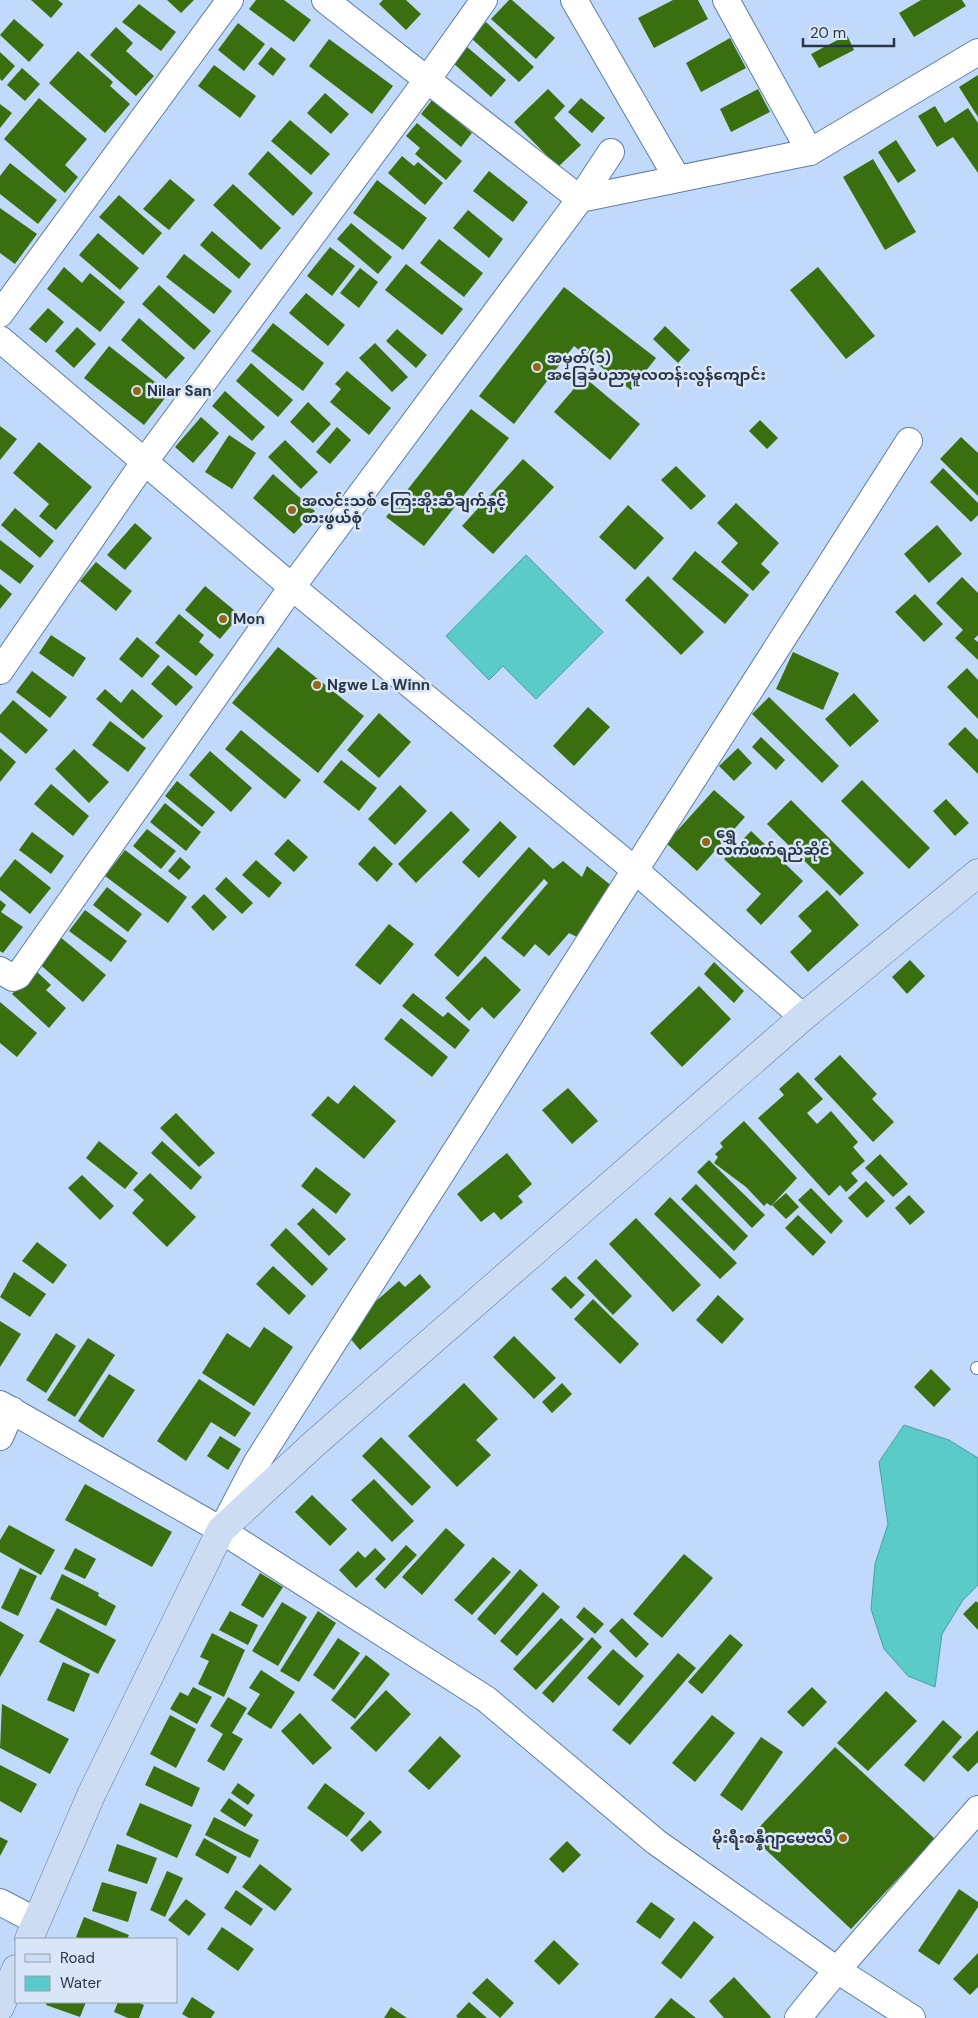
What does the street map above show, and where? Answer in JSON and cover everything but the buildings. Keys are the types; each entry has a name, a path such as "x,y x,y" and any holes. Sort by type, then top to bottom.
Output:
{"main road":[{"path":"33,1930 92,1793 221,1530 323,1437 803,1017 978,874"},
{"path":"0,2007 15,1971"}],"street":[{"path":"0,314 230,0"},
{"path":"325,0 580,198 810,152 978,52"},
{"path":"0,671 145,461 484,0"},
{"path":"574,0 677,178"},
{"path":"726,0 810,152"},
{"path":"0,970 8,976 18,976 292,587 580,198 611,152"},
{"path":"0,339 292,587 636,871 803,1017"},
{"path":"221,1530 258,1462 909,441"},
{"path":"0,1437 6,1407 221,1530 486,1699 656,1842 837,1970 912,2018"},
{"path":"798,2018 837,1970 978,1809"},
{"path":"0,1902 33,1930"}],"water":[{"path":"526,555 603,632 536,699 503,666 489,680 446,636"},
{"path":"904,1425 949,1440 978,1458 978,1585 963,1600 942,1634 935,1687 908,1676 884,1649 871,1609 875,1564 888,1524 879,1462"}],"place":[{"name":"အမှတ်(၁) အခြေခံပညာမူလတန်းလွန်ကျောင်း","path":"537,367"},
{"name":"Nilar San","path":"137,391"},
{"name":"အလင်းသစ် ကြေးအိုးဆီချက်နှင့် စားဖွယ်စုံ","path":"292,510"},
{"name":"Mon","path":"223,619"},
{"name":"Ngwe La Winn","path":"317,685"},
{"name":"ရွှေ လက်ဖက်ရည်ဆိုင်","path":"706,842"},
{"name":"မိုးရီးစန္နီဂျာမေဗလီ","path":"843,1838"}]}
